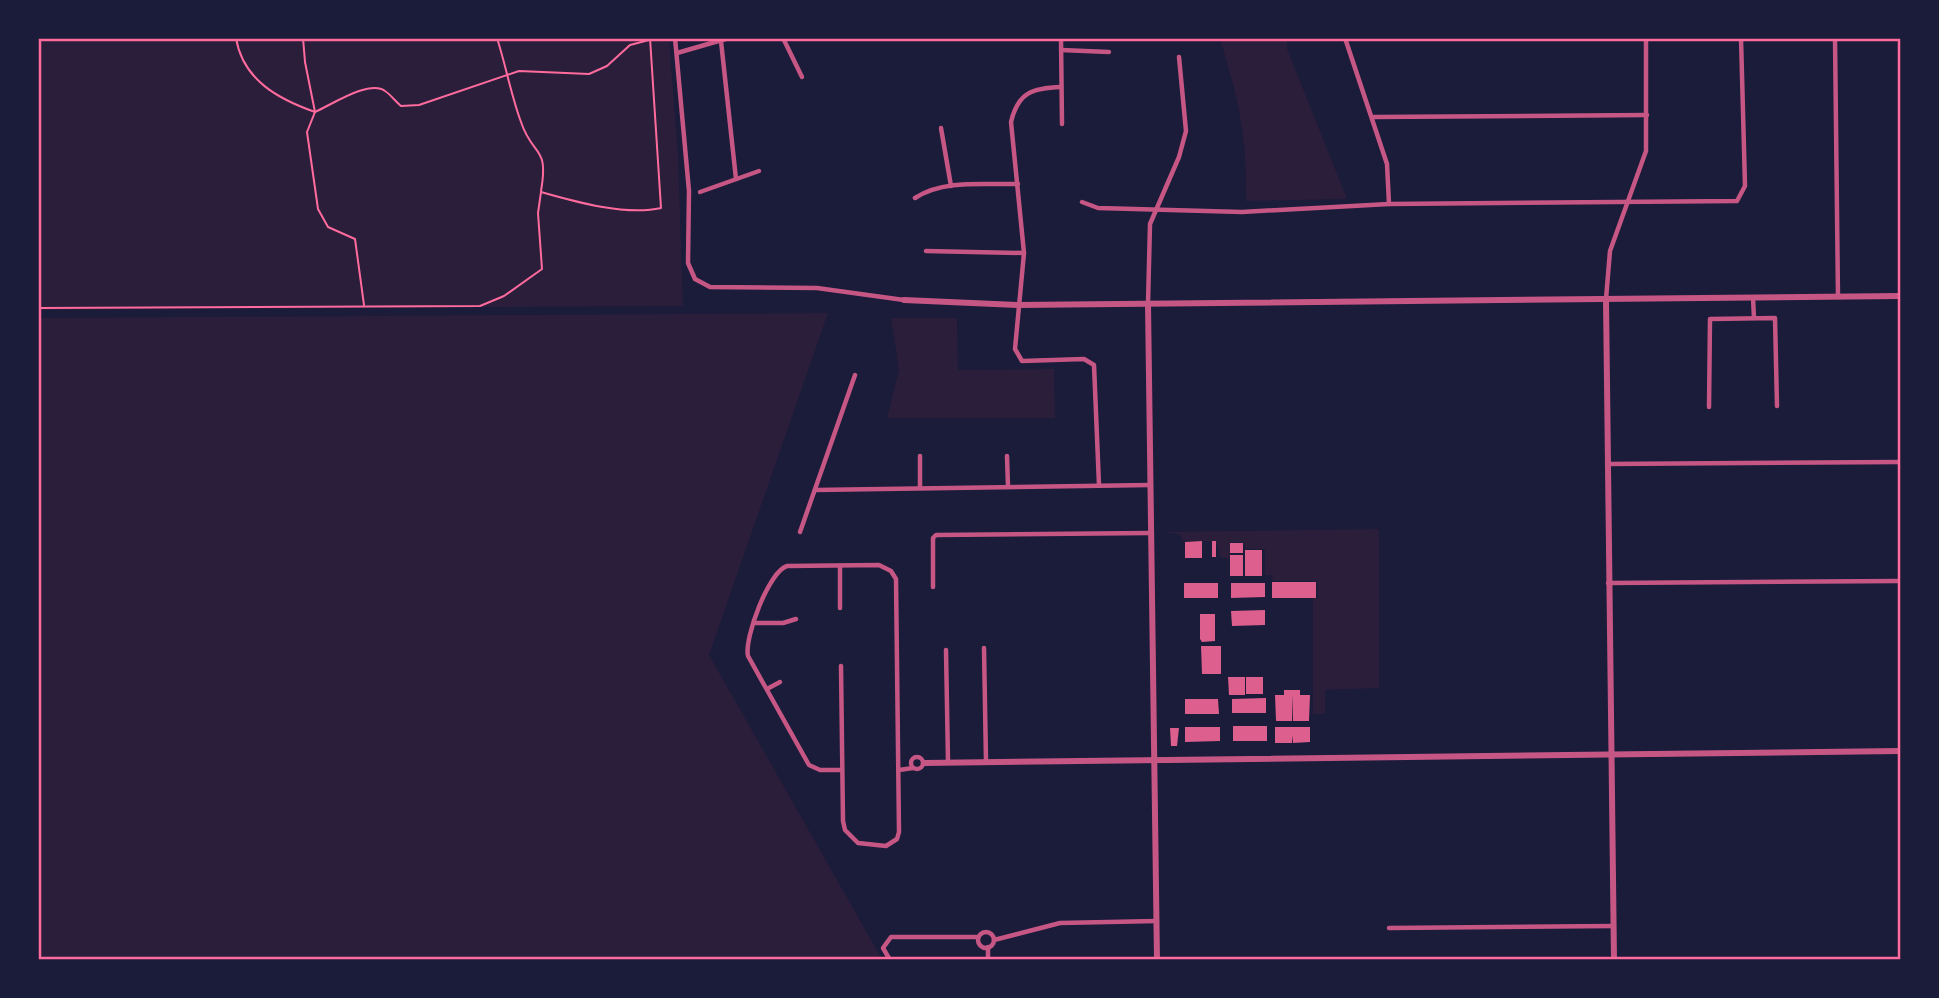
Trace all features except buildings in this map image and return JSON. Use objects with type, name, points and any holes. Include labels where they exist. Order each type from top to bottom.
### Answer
[{"type":"street","points":[[675,38],[688,191],[688,263],[695,279],[710,287],[817,288],[904,300],[1017,305],[1900,296]]},
{"type":"street","points":[[677,53],[729,38]]},
{"type":"street","points":[[783,38],[802,77]]},
{"type":"street","points":[[1061,38],[1062,124]]},
{"type":"street","points":[[1345,38],[1387,164],[1389,204]]},
{"type":"street","points":[[1614,960],[1606,300],[1610,251],[1646,151],[1646,38]]},
{"type":"street","points":[[1082,202],[1098,208],[1242,212],[1389,204],[1737,201],[1745,186],[1741,38]]},
{"type":"street","points":[[1835,38],[1838,297]]},
{"type":"street","points":[[721,41],[737,179]]},
{"type":"street","points":[[1061,50],[1109,51]]},
{"type":"street","points":[[1157,960],[1149,240],[1155,208],[1179,157],[1186,131],[1179,57]]},
{"type":"street","points":[[1061,87],[1036,88],[1026,93],[1014,107],[1011,122],[1024,253],[1017,305],[1015,349],[1022,361],[1084,359],[1094,365],[1099,485]]},
{"type":"street","points":[[1373,117],[1647,115]]},
{"type":"street","points":[[941,128],[951,186]]},
{"type":"street","points":[[700,192],[759,171]]},
{"type":"street","points":[[915,198],[928,190],[951,186],[1018,184]]},
{"type":"street","points":[[926,251],[1024,253]]},
{"type":"street","points":[[1753,298],[1754,318]]},
{"type":"street","points":[[1709,407],[1710,319],[1754,318],[1775,318],[1777,406]]},
{"type":"street","points":[[800,532],[855,375]]},
{"type":"street","points":[[920,456],[920,488]]},
{"type":"street","points":[[1007,456],[1008,487]]},
{"type":"street","points":[[1607,464],[1900,463]]},
{"type":"street","points":[[815,490],[1151,485]]},
{"type":"street","points":[[933,587],[933,538],[936,535],[1152,533]]},
{"type":"street","points":[[841,666],[843,821],[851,839],[865,846],[886,846],[897,839],[899,770],[896,579],[891,570],[879,565],[787,566],[778,570],[771,578],[747,650],[809,765],[820,770],[842,770]]},
{"type":"street","points":[[840,566],[840,608]]},
{"type":"street","points":[[1608,583],[1900,580]]},
{"type":"street","points":[[755,623],[783,623],[796,619]]},
{"type":"street","points":[[984,648],[986,762]]},
{"type":"street","points":[[946,650],[948,762]]},
{"type":"street","points":[[767,689],[780,682]]},
{"type":"street","points":[[924,763],[1900,751]]},
{"type":"street","points":[[898,755],[922,759],[924,763]]},
{"type":"street","points":[[913,768],[912,761],[915,758]]},
{"type":"street","points":[[899,770],[920,769],[924,763]]},
{"type":"street","points":[[988,960],[988,947],[994,940],[1060,923],[1157,921]]},
{"type":"street","points":[[1389,928],[1613,926]]},
{"type":"street","points":[[890,960],[883,948],[891,937],[978,937],[986,931],[994,940]]},
{"type":"street","points":[[978,937],[981,946],[988,947]]},
{"type":"path","points":[[236,38],[247,71],[276,93],[315,112]]},
{"type":"path","points":[[303,38],[304,62],[315,112],[307,132],[318,209],[328,227],[355,239],[364,306]]},
{"type":"path","points":[[38,308],[480,306],[504,296],[542,269],[538,213],[545,171],[542,155],[522,126],[498,38]]},
{"type":"path","points":[[315,112],[355,92],[377,87],[401,106],[419,105],[444,94],[489,83],[508,73],[589,74],[607,66],[630,45],[650,39],[661,208],[646,211],[587,205],[541,192]]},
{"type":"shaded area","points":[[38,39],[669,39],[678,154],[683,306],[39,310]]},
{"type":"shaded area","points":[[1220,39],[1287,39],[1287,49],[1347,199],[1246,201],[1245,157],[1240,119]]},
{"type":"shaded area","points":[[828,313],[709,655],[882,959],[39,959],[39,318]]},
{"type":"shaded area","points":[[891,318],[957,318],[958,370],[1054,369],[1055,418],[887,418],[899,370]]},
{"type":"shaded area","points":[[1379,529],[1379,688],[1325,690],[1325,714],[1313,714],[1313,598],[1318,598],[1317,581],[1272,581],[1273,575],[1265,575],[1265,549],[1246,549],[1243,542],[1230,542],[1230,559],[1220,557],[1216,541],[1183,541],[1179,534],[1162,532]]}]
